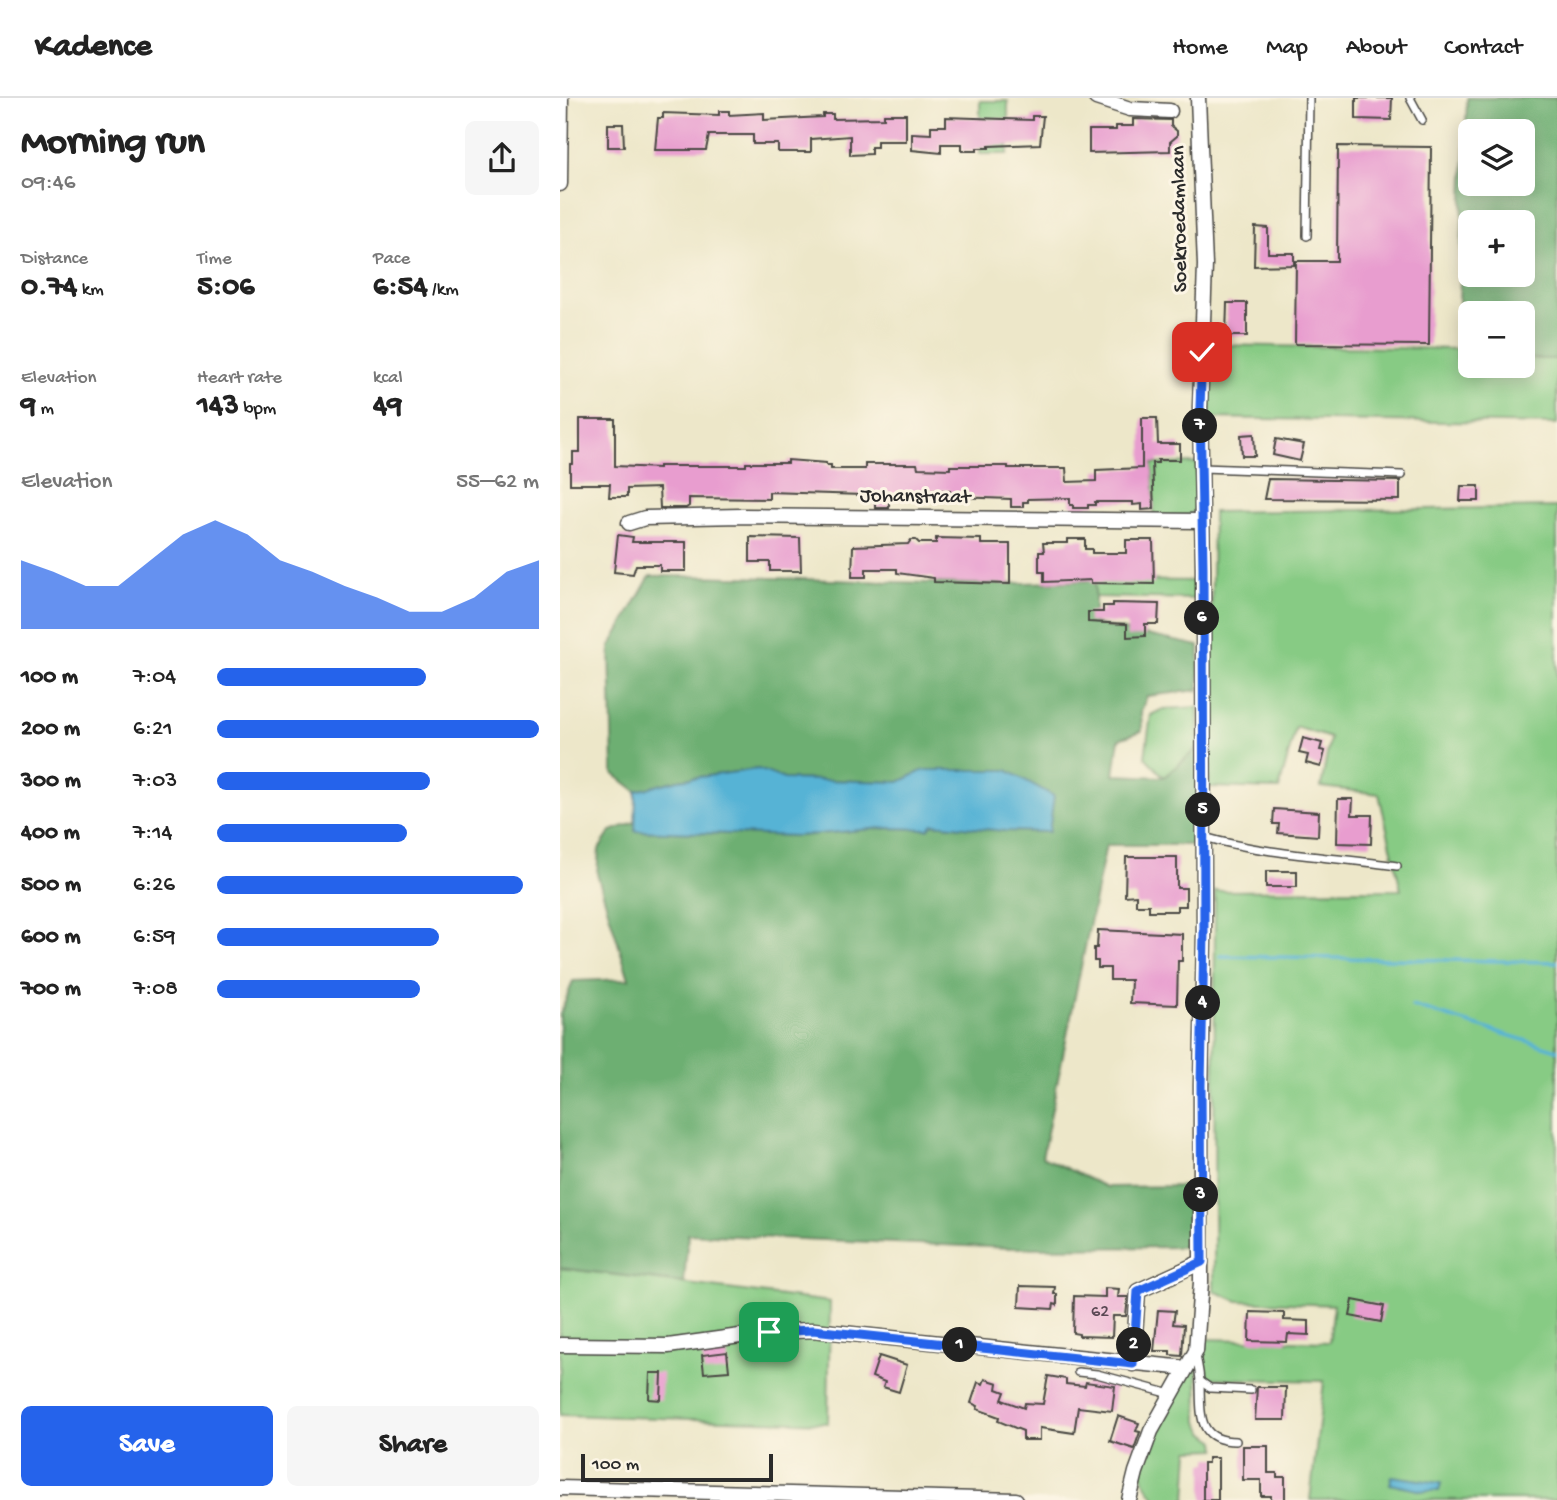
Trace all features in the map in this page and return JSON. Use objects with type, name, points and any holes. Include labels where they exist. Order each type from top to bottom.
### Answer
[{"type":"street","points":[[560,184],[561,98]]},
{"type":"street","points":[[1096,98],[1130,109],[1170,111]]},
{"type":"street","name":"Soekroedamlaan","points":[[1129,1500],[1151,1431],[1196,1351],[1202,1262],[1203,567],[1200,407],[1205,265],[1198,98]]},
{"type":"street","name":"Johanstraat","points":[[629,523],[645,518],[741,516],[1201,521]]},
{"type":"street","points":[[1133,1364],[1138,1291],[1202,1262]]},
{"type":"street","points":[[560,1345],[668,1346],[769,1332],[813,1330],[1186,1368]]},
{"type":"street","points":[[560,1489],[1016,1500]]},
{"type":"lane","points":[[1307,236],[1309,98]]},
{"type":"lane","points":[[1410,98],[1422,120]]},
{"type":"lane","points":[[1201,468],[1402,475]]},
{"type":"lane","points":[[1203,837],[1258,851],[1397,866]]},
{"type":"lane","points":[[1196,1351],[1200,1411],[1204,1426],[1208,1432],[1224,1441],[1236,1441]]},
{"type":"lane","points":[[1077,1373],[1097,1374],[1171,1394]]},
{"type":"lane","points":[[1200,1381],[1210,1388],[1251,1390]]},
{"type":"green space","points":[[1467,98],[1557,98],[1557,359],[1535,359],[1535,301],[1459,301],[1460,287],[1535,287],[1535,210],[1463,210],[1463,196],[1535,196],[1535,119],[1466,119]]},
{"type":"green space","points":[[980,101],[1008,101],[1008,154],[980,154]]},
{"type":"green space","points":[[1209,345],[1458,349],[1458,378],[1535,378],[1535,359],[1557,359],[1557,424],[1208,418]]},
{"type":"green space","points":[[1198,463],[1195,510],[1188,516],[1154,517],[1152,464]]},
{"type":"green space","points":[[1557,507],[1557,1500],[1310,1500],[1324,1381],[1204,1378],[1205,1339],[1329,1342],[1334,1305],[1238,1301],[1214,1291],[1215,891],[1401,890],[1379,794],[1321,787],[1330,738],[1296,727],[1279,789],[1209,787],[1213,512]]},
{"type":"green space","points":[[650,576],[928,583],[1095,580],[1095,624],[1199,646],[1199,690],[1147,696],[1141,712],[1142,731],[1119,739],[1114,775],[1164,777],[1198,748],[1199,845],[1106,845],[1042,1157],[1106,1187],[1197,1186],[1197,1247],[1011,1248],[688,1234],[684,1283],[560,1268],[560,1015],[573,981],[629,979],[597,874],[599,849],[611,831],[635,822],[636,831],[798,836],[882,828],[928,829],[932,824],[1049,832],[925,770],[899,782],[784,779],[758,769],[678,780],[636,791],[613,773],[610,647]]},
{"type":"green space","points":[[1095,580],[1199,581],[1199,599],[1094,597]]},
{"type":"green space","points":[[1198,707],[1198,748],[1164,777],[1145,757],[1151,715],[1163,709]]},
{"type":"green space","points":[[560,1268],[830,1302],[828,1423],[560,1415]]},
{"type":"green space","points":[[1197,1355],[1198,1422],[1204,1432],[1216,1441],[1217,1449],[1189,1450],[1186,1500],[1158,1500],[1143,1478],[1146,1453]]},
{"type":"water","points":[[758,769],[784,779],[899,782],[924,770],[1007,770],[1054,796],[1049,832],[933,824],[928,829],[882,828],[798,836],[635,831],[636,791],[678,780]]},
{"type":"water","points":[[1392,1476],[1441,1483],[1439,1491],[1422,1491],[1390,1484]]},
{"type":"building","points":[[1356,98],[1392,98],[1391,120],[1356,119]]},
{"type":"building","points":[[719,111],[729,111],[729,115],[764,113],[764,120],[823,117],[823,114],[833,114],[833,119],[884,118],[884,114],[906,114],[906,141],[877,141],[877,147],[871,147],[871,154],[850,155],[850,136],[811,139],[811,152],[778,152],[778,144],[753,144],[753,135],[709,135],[706,150],[655,150],[658,118],[663,118],[663,113],[719,115]]},
{"type":"building","points":[[1032,116],[1043,116],[1040,144],[989,146],[977,148],[977,151],[962,151],[962,144],[941,144],[941,153],[912,150],[912,133],[931,134],[931,126],[946,126],[946,117],[1032,120]]},
{"type":"building","points":[[1133,119],[1171,120],[1171,126],[1177,131],[1177,136],[1170,142],[1170,151],[1089,153],[1089,130],[1116,130],[1116,126],[1133,126]]},
{"type":"building","points":[[608,124],[623,124],[624,147],[608,147]]},
{"type":"building","points":[[1338,146],[1431,147],[1429,345],[1295,344],[1296,261],[1337,261]]},
{"type":"building","points":[[1255,227],[1268,228],[1268,253],[1294,253],[1294,265],[1254,266]]},
{"type":"building","points":[[1227,303],[1247,303],[1247,336],[1226,336]]},
{"type":"building","points":[[1142,418],[1157,418],[1158,444],[1180,444],[1180,460],[1158,460],[1158,463],[1152,463],[1154,509],[1142,510],[1142,504],[1133,505],[1133,502],[1095,502],[1095,505],[1088,505],[1088,508],[1073,508],[1070,498],[1028,499],[1028,502],[1023,502],[1023,507],[1011,507],[1011,499],[957,497],[957,493],[950,493],[950,490],[918,491],[918,499],[889,500],[889,508],[875,508],[875,499],[863,499],[863,495],[769,492],[769,499],[689,498],[689,506],[686,508],[660,508],[659,488],[627,489],[627,497],[609,497],[610,484],[570,484],[573,452],[580,452],[580,419],[615,419],[615,466],[746,466],[746,463],[788,463],[788,460],[826,463],[831,465],[831,469],[865,469],[865,464],[917,464],[918,468],[950,469],[950,466],[1066,468],[1067,482],[1096,481],[1096,470],[1142,468]]},
{"type":"building","points":[[1254,434],[1255,456],[1242,456],[1241,435]]},
{"type":"building","points":[[1276,439],[1304,444],[1300,461],[1273,455]]},
{"type":"building","points":[[1268,479],[1400,481],[1400,500],[1264,499]]},
{"type":"building","points":[[1461,486],[1479,486],[1479,501],[1460,501]]},
{"type":"building","points":[[618,535],[633,537],[632,542],[686,542],[686,571],[660,571],[660,565],[636,565],[633,574],[614,572]]},
{"type":"building","points":[[750,537],[800,538],[801,571],[770,571],[770,562],[750,562]]},
{"type":"building","points":[[936,538],[981,539],[981,544],[1010,544],[1010,584],[934,582],[934,578],[897,573],[897,569],[866,569],[866,577],[852,577],[853,546],[908,544],[911,540],[936,543]]},
{"type":"building","points":[[1068,539],[1085,539],[1085,549],[1092,549],[1092,553],[1126,553],[1126,540],[1153,540],[1154,584],[1091,583],[1091,580],[1044,582],[1044,572],[1039,572],[1039,552],[1044,552],[1043,543],[1068,543]]},
{"type":"building","points":[[1113,603],[1159,604],[1158,624],[1145,624],[1145,636],[1127,637],[1127,624],[1088,622],[1088,612],[1103,612],[1103,606],[1113,606]]},
{"type":"building","points":[[1303,738],[1322,743],[1320,750],[1325,751],[1321,767],[1306,763],[1308,755],[1299,753]]},
{"type":"building","points":[[1338,799],[1353,799],[1352,815],[1372,815],[1371,844],[1337,843]]},
{"type":"building","points":[[1274,809],[1319,812],[1318,836],[1278,833],[1279,824],[1273,824]]},
{"type":"building","points":[[1126,857],[1177,857],[1177,888],[1186,888],[1186,906],[1177,906],[1177,911],[1149,911],[1149,905],[1136,905],[1136,895],[1125,896]]},
{"type":"building","points":[[1266,871],[1297,871],[1297,887],[1266,887]]},
{"type":"building","points":[[1098,930],[1182,934],[1177,1005],[1130,1003],[1131,980],[1110,980],[1110,968],[1098,968],[1098,961],[1094,961]]},
{"type":"building","points":[[1020,1286],[1055,1287],[1057,1305],[1054,1304],[1053,1309],[1019,1307]]},
{"type":"building","points":[[1105,1288],[1119,1289],[1118,1297],[1128,1297],[1126,1316],[1113,1316],[1112,1337],[1079,1336],[1073,1333],[1074,1296],[1105,1297]]},
{"type":"building","points":[[1353,1300],[1384,1306],[1381,1322],[1350,1316]]},
{"type":"building","points":[[1158,1310],[1175,1311],[1173,1324],[1184,1325],[1182,1356],[1170,1355],[1170,1351],[1154,1351]]},
{"type":"building","points":[[1250,1312],[1284,1313],[1284,1320],[1309,1321],[1309,1335],[1288,1334],[1287,1342],[1249,1341]]},
{"type":"building","points":[[727,1352],[729,1371],[704,1373],[702,1355]]},
{"type":"building","points":[[879,1356],[907,1365],[899,1392],[883,1387],[885,1382],[872,1377]]},
{"type":"building","points":[[650,1373],[662,1373],[661,1400],[649,1399]]},
{"type":"building","points":[[1048,1376],[1066,1379],[1066,1384],[1085,1386],[1086,1382],[1115,1386],[1112,1411],[1078,1407],[1074,1433],[1040,1428],[1040,1440],[1023,1440],[1023,1431],[998,1421],[999,1417],[977,1409],[978,1406],[971,1403],[978,1382],[983,1384],[985,1379],[998,1383],[997,1389],[1005,1392],[1002,1400],[1024,1408],[1025,1403],[1043,1404]]},
{"type":"building","points":[[1257,1387],[1286,1387],[1285,1420],[1255,1420]]},
{"type":"building","points":[[1118,1416],[1139,1423],[1136,1431],[1140,1432],[1134,1449],[1110,1441]]},
{"type":"building","points":[[1243,1446],[1268,1446],[1268,1473],[1285,1477],[1285,1500],[1271,1500],[1271,1496],[1261,1496],[1261,1480],[1243,1480]]},
{"type":"building","points":[[1208,1458],[1218,1458],[1218,1500],[1203,1500],[1203,1463],[1208,1463]]},
{"type":"waterway","points":[[1220,956],[1557,962]]},
{"type":"waterway","points":[[1412,1006],[1557,1050]]},
{"type":"route","points":[[769,1332],[813,1330],[1133,1364],[1138,1291],[1202,1262],[1202,352]]}]
